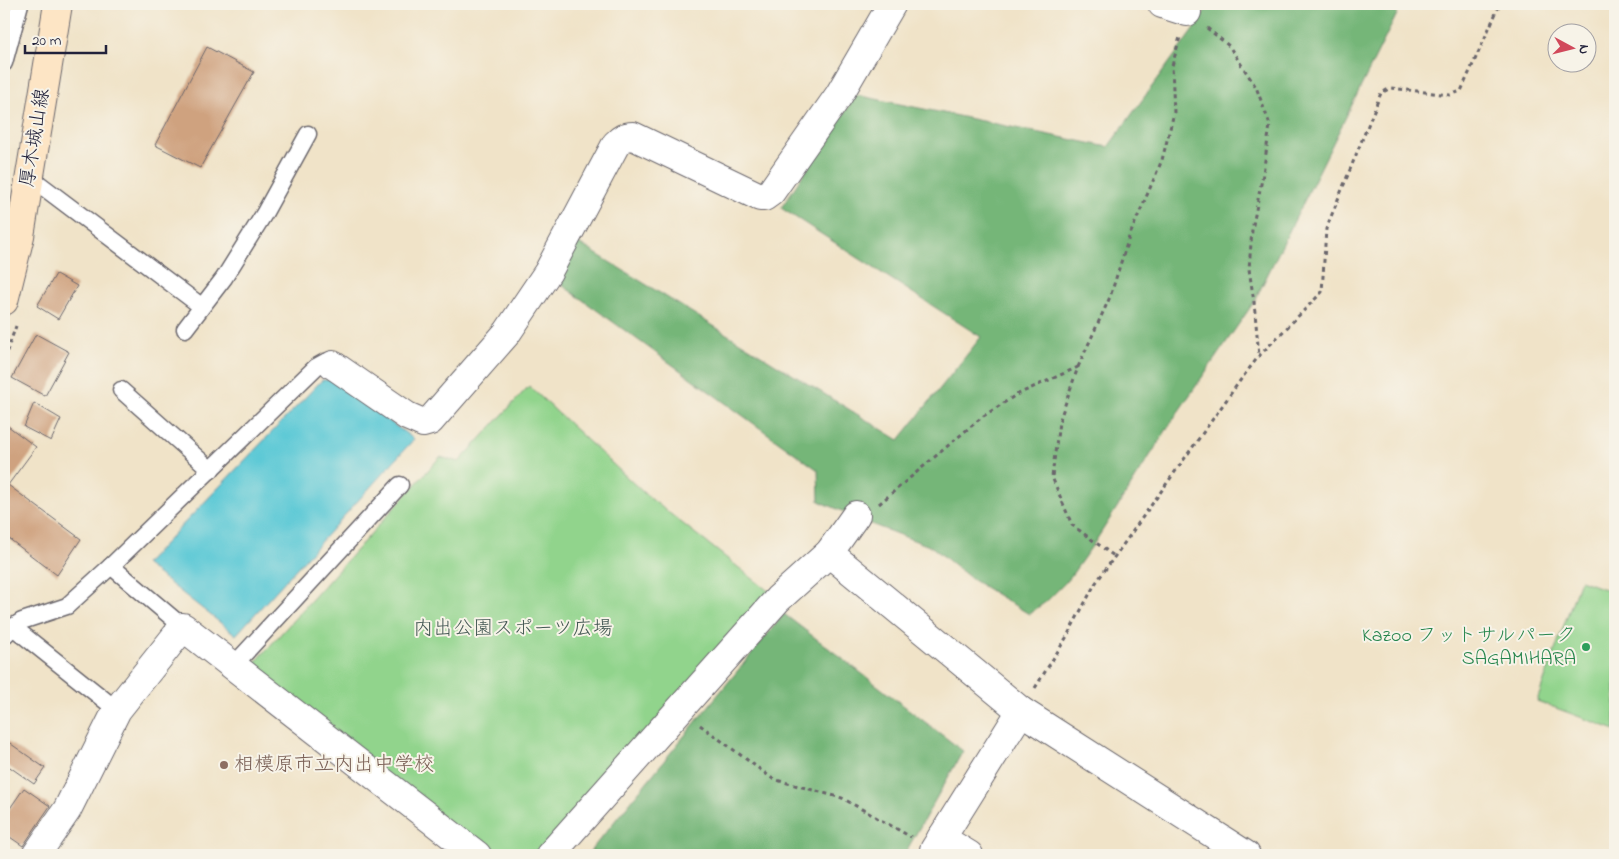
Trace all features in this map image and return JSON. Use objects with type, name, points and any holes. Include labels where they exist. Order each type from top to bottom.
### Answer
[{"type":"main road","name":"厚木城山線","points":[[4,301],[9,261],[30,177],[58,4]]},
{"type":"street","points":[[333,365],[407,416],[423,423],[430,421],[507,333],[548,272],[616,144],[620,140],[633,136],[760,197],[767,195],[788,169],[839,95],[892,4]]},
{"type":"street","points":[[550,855],[778,599],[829,553],[856,515]]},
{"type":"street","points":[[829,553],[1021,711],[1246,855]]},
{"type":"street","points":[[36,855],[67,810],[117,710],[183,627],[477,855]]},
{"type":"street","points":[[968,855],[937,848],[1021,711]]},
{"type":"lane","points":[[4,63],[20,4]]},
{"type":"lane","points":[[185,329],[224,278],[264,214],[308,134]]},
{"type":"lane","points":[[30,177],[201,306]]},
{"type":"lane","points":[[117,710],[8,632],[22,621],[67,606],[111,566],[320,364],[325,362],[333,365]]},
{"type":"lane","points":[[121,390],[211,470]]},
{"type":"lane","points":[[234,665],[400,485]]},
{"type":"lane","points":[[111,566],[183,627]]},
{"type":"path","points":[[1021,711],[1066,638],[1095,584],[1114,556],[1259,356],[1322,292],[1326,229],[1381,93],[1391,88],[1450,95],[1461,91],[1500,4]]},
{"type":"path","points":[[1175,8],[1229,46],[1256,87],[1270,125],[1252,230],[1249,269],[1259,356]]},
{"type":"path","points":[[1114,556],[1072,525],[1052,477],[1059,422],[1078,367],[1110,297],[1129,237],[1162,160],[1174,113],[1172,66],[1175,8]]},
{"type":"path","points":[[856,515],[876,507],[982,417],[1016,395],[1078,367]]},
{"type":"path","points":[[680,710],[773,779],[842,798],[937,848]]},
{"type":"green space","points":[[1209,4],[1402,4],[1254,302],[1176,415],[1095,542],[1068,580],[1047,601],[1029,614],[973,580],[932,547],[876,526],[819,501],[818,470],[555,280],[577,242],[899,440],[981,337],[781,208],[856,95],[1108,147],[1196,26]]},
{"type":"green space","name":"内出公園スポーツ広場","points":[[529,386],[645,494],[771,593],[537,855],[485,855],[251,667],[440,457],[459,462]]},
{"type":"green space","name":"Kazoo フットサルパーク SAGAMIHARA","points":[[1580,580],[1615,593],[1615,730],[1537,701]]},
{"type":"green space","points":[[784,614],[963,751],[904,855],[587,855]]},
{"type":"water","points":[[322,380],[332,380],[414,439],[236,635],[145,564]]},
{"type":"building","points":[[207,47],[254,72],[200,168],[155,145]]},
{"type":"building","points":[[56,274],[77,286],[58,319],[37,306]]},
{"type":"building","points":[[36,334],[69,352],[45,396],[12,378]]},
{"type":"building","points":[[34,403],[61,419],[51,441],[24,427]]},
{"type":"building","points":[[4,423],[36,447],[8,485],[81,539],[57,575],[4,535]]},
{"type":"building","points":[[4,739],[45,768],[34,784],[4,763]]},
{"type":"building","points":[[24,788],[50,806],[23,846],[4,833],[4,817]]},
{"type":"place","name":"Kazoo フットサルパーク SAGAMIHARA","points":[[1586,647]]},
{"type":"place","name":"相模原市立内出中学校","points":[[224,765]]}]
